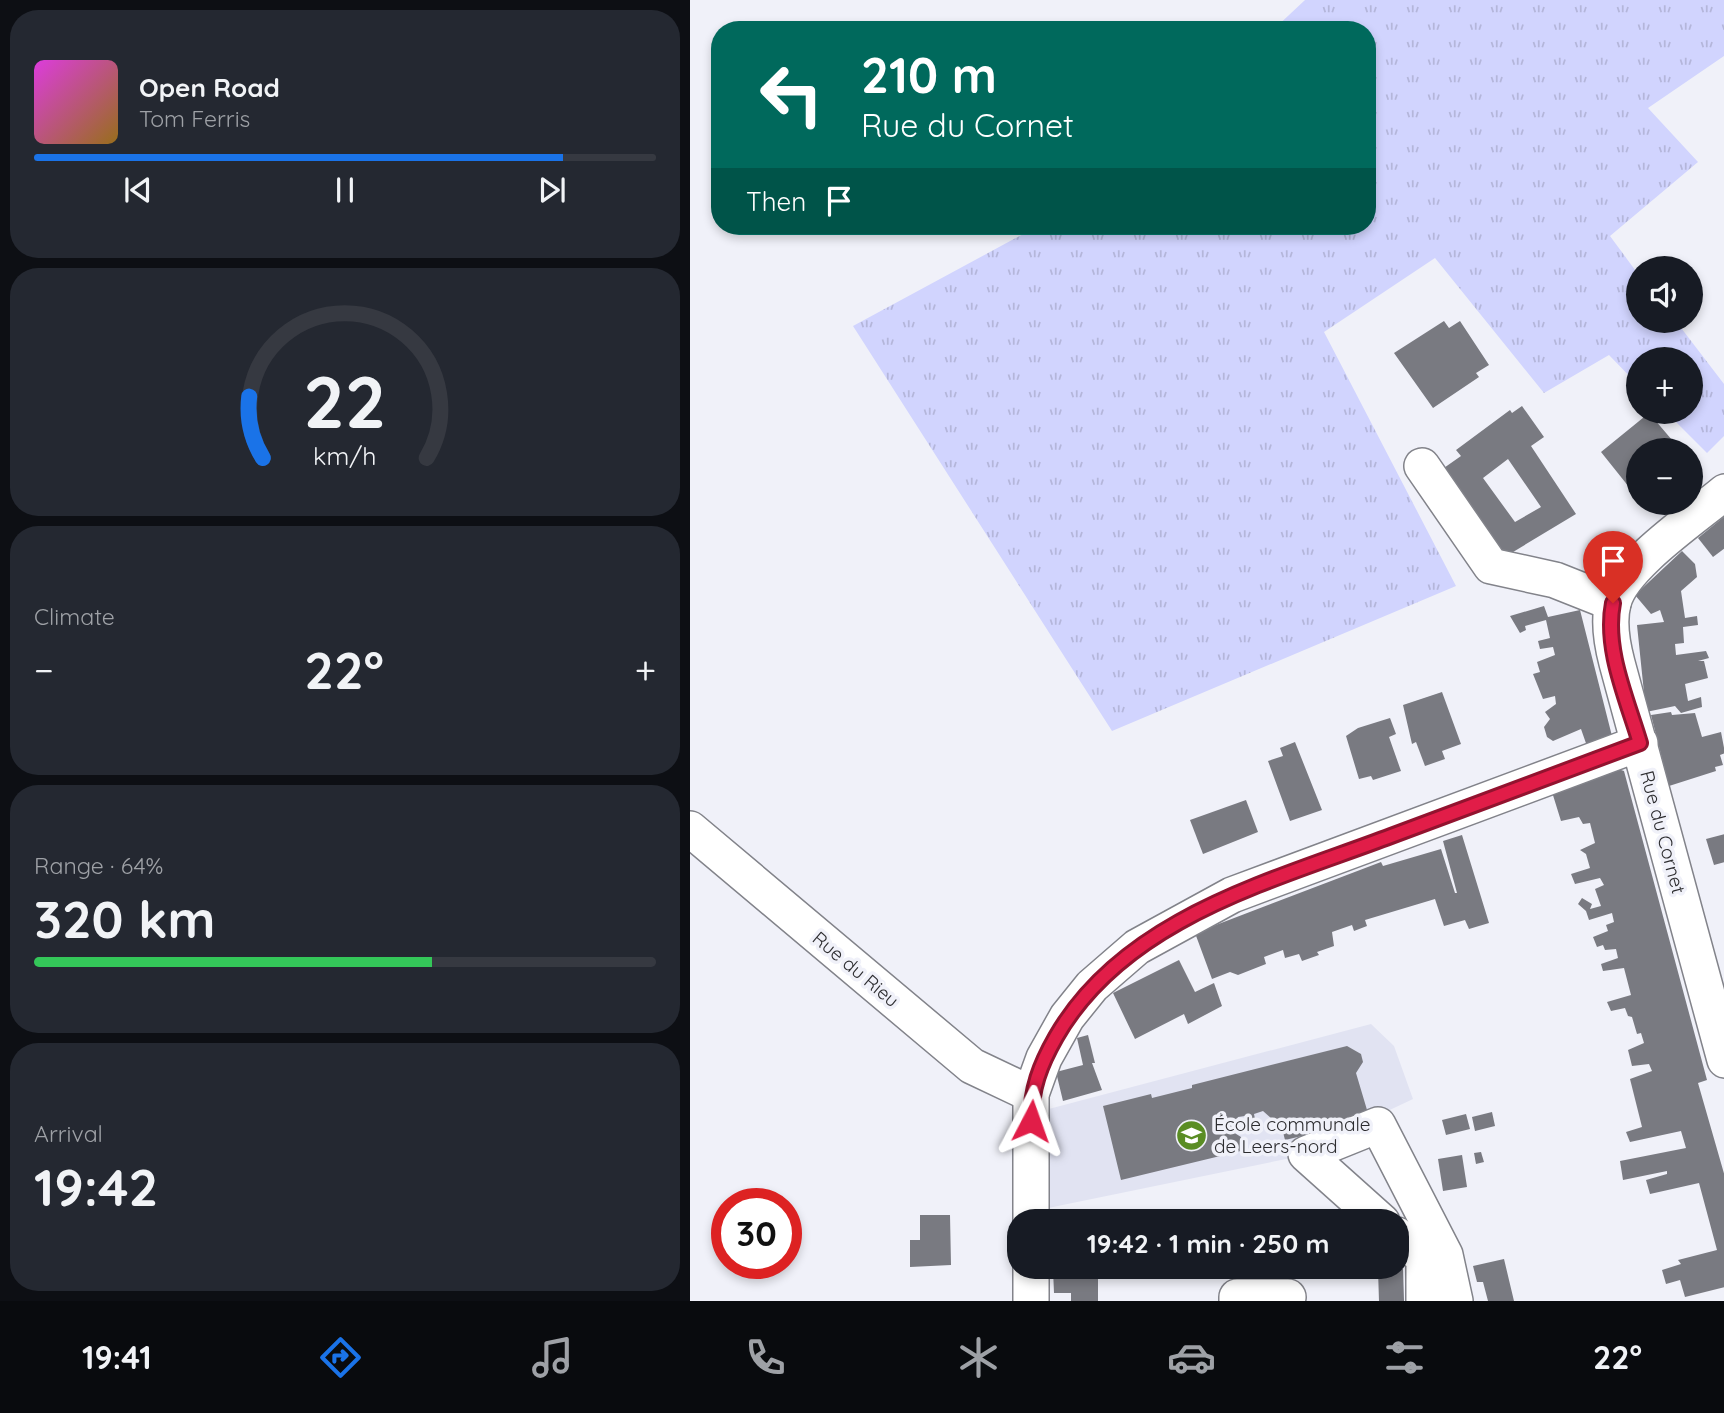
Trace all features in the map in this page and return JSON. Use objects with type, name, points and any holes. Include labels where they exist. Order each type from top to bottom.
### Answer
[{"type":"street","points":[[1422,466],[1491,566],[1555,580],[1613,603],[1620,584],[1635,567],[1724,492]]},
{"type":"street","name":"Rue du Cornet","points":[[1613,603],[1611,624],[1614,650],[1724,1060]]},
{"type":"street","points":[[1031,1209],[1031,1094],[1044,1058],[1067,1017],[1092,986],[1137,947],[1232,895],[1640,743]]},
{"type":"street","name":"Rue du Rieu","points":[[690,829],[972,1066],[1031,1094]]},
{"type":"street","points":[[1367,1209],[1306,1154],[1378,1125],[1455,1301]]},
{"type":"street","points":[[1409,1241],[1435,1257]]},
{"type":"street","points":[[1424,1301],[1435,1257]]},
{"type":"street","points":[[1031,1279],[1031,1301]]},
{"type":"street","points":[[1237,1301],[1237,1297],[1288,1297]]},
{"type":"shaded area","name":"École communale de Leers-nord","points":[[1371,1024],[1394,1046],[1413,1099],[1286,1159],[1048,1208],[1045,1110]]},
{"type":"green space","points":[[1305,0],[1724,0],[1724,56],[1648,108],[1698,162],[1610,236],[1626,258],[1626,333],[1685,333],[1696,347],[1626,347],[1626,373],[1609,355],[1544,393],[1435,258],[1324,332],[1456,586],[1112,731],[853,326],[1021,235],[1376,235],[1376,21],[1283,21]]},
{"type":"green space","points":[[1703,357],[1724,384],[1724,436],[1707,453],[1703,449],[1703,438],[1692,438],[1678,424],[1703,424]]},
{"type":"building","points":[[1444,321],[1449,328],[1460,321],[1489,365],[1476,373],[1479,377],[1433,408],[1394,353]]},
{"type":"building","points":[[1522,406],[1544,437],[1531,446],[1576,514],[1498,561],[1441,470],[1461,456],[1456,450],[1510,410],[1512,413]],"holes":[[[1508,459],[1541,507],[1515,522],[1483,478]]]},
{"type":"building","points":[[1635,424],[1658,424],[1670,438],[1626,438],[1626,483],[1601,452]]},
{"type":"building","points":[[1725,516],[1725,548],[1713,557],[1698,538]]},
{"type":"building","points":[[1682,551],[1695,564],[1697,577],[1681,591],[1685,618],[1697,616],[1698,625],[1683,627],[1684,643],[1675,644],[1676,655],[1706,651],[1709,658],[1698,661],[1704,661],[1708,678],[1685,684],[1688,701],[1701,697],[1702,707],[1681,713],[1675,706],[1646,712],[1637,625],[1664,622],[1660,610],[1651,614],[1635,595]]},
{"type":"building","points":[[1544,606],[1548,617],[1580,610],[1613,740],[1588,749],[1581,729],[1553,741],[1547,737],[1544,727],[1550,719],[1545,712],[1556,704],[1555,696],[1543,699],[1533,674],[1540,672],[1537,662],[1555,655],[1553,647],[1540,649],[1538,641],[1550,638],[1546,620],[1525,626],[1526,630],[1520,633],[1510,616]]},
{"type":"building","points":[[1442,692],[1461,744],[1442,751],[1445,759],[1425,766],[1416,742],[1412,744],[1403,705]]},
{"type":"building","points":[[1671,712],[1672,715],[1695,713],[1702,737],[1721,732],[1725,753],[1720,755],[1723,765],[1715,767],[1716,771],[1669,786],[1651,715]]},
{"type":"building","points":[[1390,718],[1396,734],[1389,737],[1401,771],[1373,780],[1371,776],[1359,779],[1346,736],[1358,728]]},
{"type":"building","points":[[1295,742],[1322,810],[1290,821],[1268,761],[1283,756],[1280,748]]},
{"type":"building","points":[[1618,769],[1624,771],[1707,1080],[1698,1083],[1725,1177],[1725,1287],[1685,1297],[1680,1280],[1666,1284],[1662,1270],[1681,1264],[1678,1260],[1717,1250],[1699,1183],[1650,1194],[1646,1180],[1667,1174],[1667,1171],[1623,1180],[1620,1161],[1686,1148],[1681,1131],[1630,1142],[1626,1132],[1642,1127],[1630,1079],[1652,1071],[1649,1064],[1632,1066],[1628,1050],[1644,1043],[1641,1033],[1637,1034],[1632,1017],[1628,1016],[1625,1008],[1611,1011],[1607,1002],[1631,995],[1624,968],[1603,971],[1601,964],[1618,958],[1616,949],[1605,950],[1603,945],[1597,947],[1593,937],[1608,931],[1606,925],[1614,922],[1612,913],[1589,920],[1586,911],[1578,904],[1582,898],[1592,904],[1590,909],[1601,906],[1595,889],[1604,885],[1600,878],[1575,884],[1571,874],[1590,868],[1586,854],[1580,850],[1595,843],[1590,823],[1583,824],[1579,817],[1561,821],[1552,792]]},
{"type":"building","points":[[1246,800],[1258,832],[1203,854],[1190,820]]},
{"type":"building","points":[[1725,834],[1725,862],[1714,865],[1706,839]]},
{"type":"building","points":[[1462,835],[1489,923],[1469,929],[1465,920],[1444,926],[1435,899],[1365,920],[1367,926],[1354,931],[1352,925],[1332,932],[1334,946],[1317,952],[1319,955],[1302,961],[1299,954],[1285,958],[1283,950],[1264,957],[1266,964],[1238,975],[1230,972],[1212,979],[1195,933],[1381,862],[1383,866],[1441,849],[1457,893],[1443,841]]},
{"type":"building","points":[[1179,960],[1195,992],[1214,983],[1222,1006],[1188,1024],[1184,1014],[1135,1039],[1113,993]]},
{"type":"building","points":[[1088,1035],[1095,1063],[1092,1063],[1102,1090],[1063,1101],[1056,1072],[1083,1065],[1077,1038]]},
{"type":"building","points":[[1347,1046],[1361,1054],[1363,1062],[1356,1073],[1370,1120],[1285,1140],[1282,1128],[1263,1111],[1254,1114],[1255,1119],[1247,1122],[1245,1116],[1238,1117],[1232,1127],[1233,1132],[1241,1137],[1245,1150],[1121,1180],[1103,1106],[1151,1094],[1152,1098],[1192,1088],[1192,1085]]},
{"type":"building","points":[[1492,1112],[1495,1126],[1475,1131],[1472,1117]]},
{"type":"building","points":[[1466,1114],[1470,1129],[1446,1135],[1442,1120]]},
{"type":"building","points":[[1481,1152],[1484,1162],[1476,1164],[1474,1153]]},
{"type":"building","points":[[1462,1155],[1467,1187],[1443,1191],[1438,1159]]},
{"type":"building","points":[[920,1215],[950,1215],[951,1265],[910,1267],[910,1240],[920,1240]]},
{"type":"building","points":[[1504,1259],[1514,1301],[1488,1301],[1483,1282],[1477,1282],[1473,1266]]},
{"type":"building","points":[[1053,1279],[1098,1279],[1098,1301],[1071,1301],[1071,1293],[1054,1293]]},
{"type":"building","points":[[1378,1279],[1403,1279],[1404,1301],[1379,1301]]},
{"type":"place","name":"École communale de Leers-nord","points":[[1191,1135]]},
{"type":"route","points":[[1031,1121],[1031,1094],[1044,1058],[1067,1017],[1092,986],[1137,947],[1232,895],[1640,743],[1614,650],[1611,624],[1613,603]]}]
